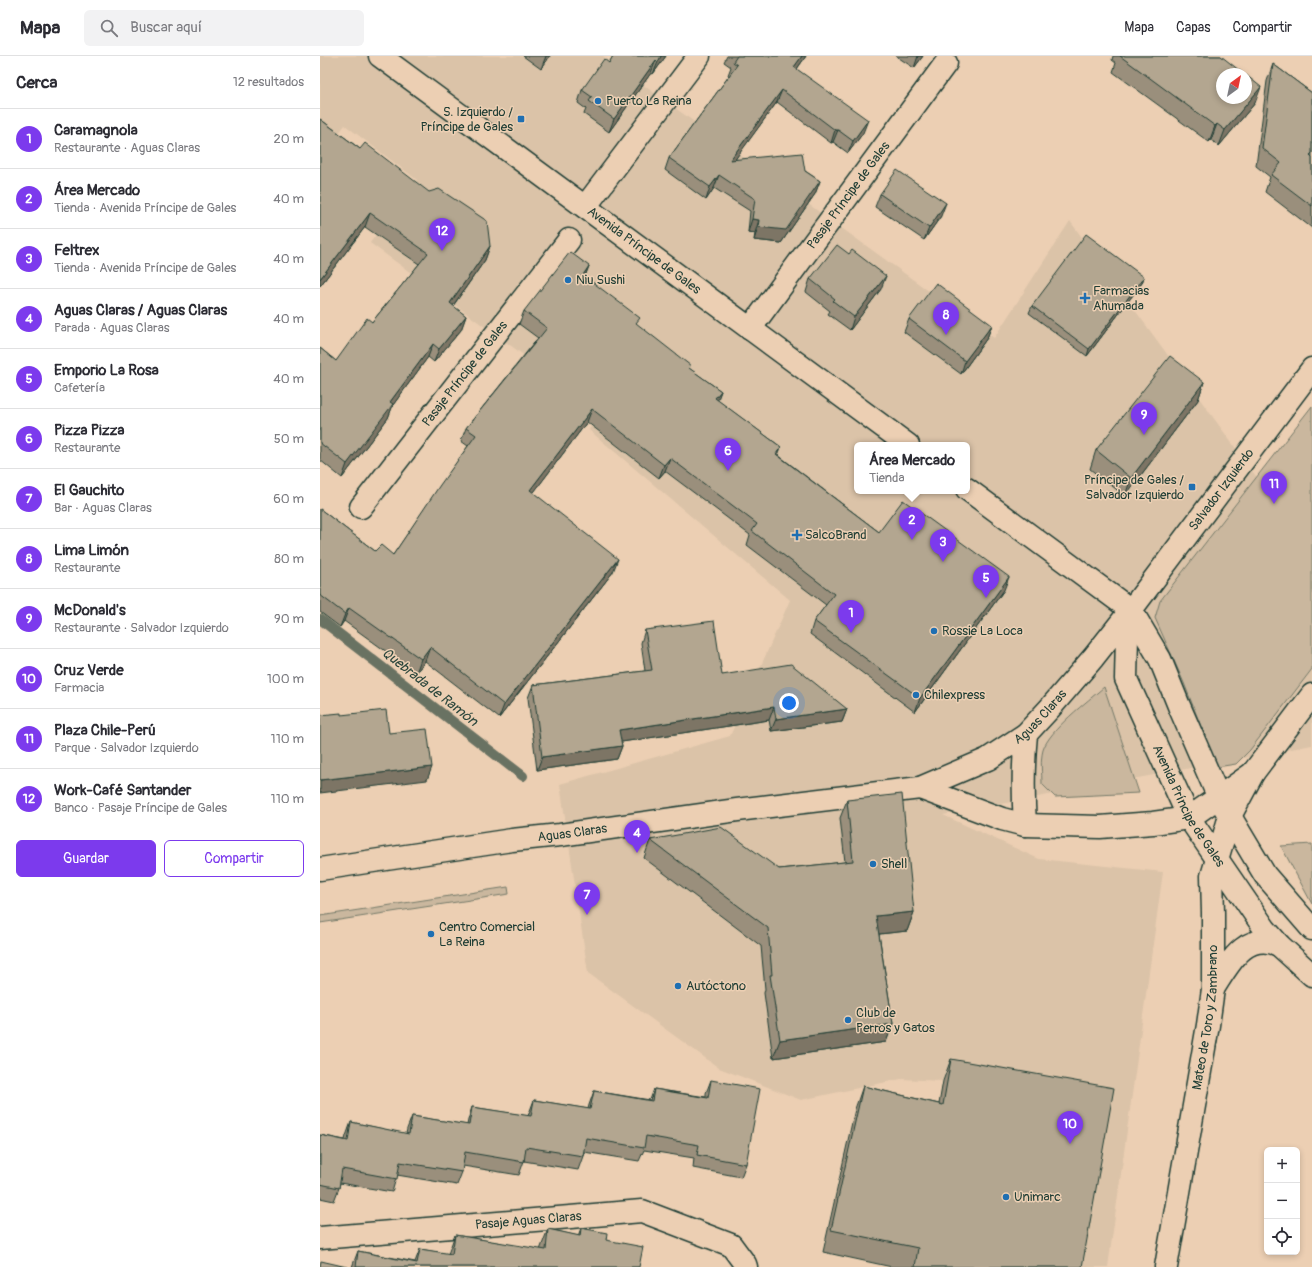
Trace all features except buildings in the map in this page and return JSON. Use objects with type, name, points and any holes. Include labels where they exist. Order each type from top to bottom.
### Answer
[{"type":"street","name":"Avenida Príncipe de Gales","points":[[380,56],[904,442]]},
{"type":"street","points":[[585,207],[699,56]]},
{"type":"street","name":"Pasaje Príncipe de Gales","points":[[750,328],[946,63]]},
{"type":"street","name":"Pasaje Príncipe de Gales","points":[[361,507],[569,240]]},
{"type":"street","name":"Salvador Izquierdo","points":[[1131,610],[1312,369]]},
{"type":"street","points":[[970,491],[1131,610],[1160,658],[1179,706],[1224,807],[1265,875],[1312,929]]},
{"type":"street","name":"Avenida Príncipe de Gales","points":[[1131,610],[1127,636],[1126,679],[1189,818],[1265,929],[1312,975]]},
{"type":"street","name":"Aguas Claras","points":[[320,869],[512,840],[560,835],[737,810],[920,788],[988,759],[1026,734],[1060,697],[1131,610]]},
{"type":"street","name":"Mateo de Toro y Zambrano","points":[[1166,1267],[1208,1025],[1212,989],[1212,876],[1217,858],[1224,807],[1253,773],[1312,695]]},
{"type":"street","points":[[1025,825],[1023,795],[1026,734]]},
{"type":"street","name":"Aguas Claras","points":[[920,788],[1002,819],[1025,825],[1100,826],[1153,823],[1189,818]]},
{"type":"street","points":[[1189,818],[1224,807]]},
{"type":"street","points":[[1212,989],[1226,968],[1244,948],[1253,942],[1261,940],[1270,941],[1280,945]]},
{"type":"street","name":"Pasaje Aguas Claras","points":[[320,1238],[642,1211],[731,1245],[746,1264],[746,1267]]},
{"type":"shaded area","points":[[320,56],[603,56],[994,338],[1070,221],[1312,553],[1312,745],[943,815],[1039,859],[1163,872],[1108,1267],[907,1267],[943,1081],[901,1079],[801,1100],[719,1068],[588,973],[560,784],[730,736],[790,600],[589,430],[599,410],[370,243],[417,180],[345,125],[320,158]]},
{"type":"shaded area","points":[[1312,406],[1312,669],[1250,750],[1236,764],[1217,767],[1184,683],[1155,618],[1160,601]]},
{"type":"shaded area","points":[[1104,687],[1139,793],[1055,797],[1042,784],[1041,763],[1043,750],[1047,742],[1061,725]]},
{"type":"shaded area","points":[[1312,844],[1312,904],[1281,846]]},
{"type":"shaded area","points":[[508,887],[509,894],[320,923],[320,916]]},
{"type":"waterway","name":"Quebrada de Ramón","points":[[320,619],[523,776]]},
{"type":"place","name":"Puerto La Reina","points":[[598,101]]},
{"type":"place","name":"S. Izquierdo / Príncipe de Gales","points":[[521,119]]},
{"type":"place","name":"Work-Café Santander","points":[[442,251]]},
{"type":"place","name":"Niu Sushi","points":[[568,280]]},
{"type":"place","name":"Farmacias Ahumada","points":[[1085,298]]},
{"type":"place","name":"Lima Limón","points":[[946,335]]},
{"type":"place","name":"McDonald's","points":[[1144,435]]},
{"type":"place","name":"Pizza Pizza","points":[[728,471]]},
{"type":"place","name":"Príncipe de Gales / Salvador Izquierdo","points":[[1192,487]]},
{"type":"place","name":"Plaza Chile-Perú","points":[[1274,504]]},
{"type":"place","name":"SalcoBrand","points":[[797,535]]},
{"type":"place","name":"Área Mercado","points":[[912,540]]},
{"type":"place","name":"Feltrex","points":[[943,562]]},
{"type":"place","name":"Emporio La Rosa","points":[[986,598]]},
{"type":"place","name":"Rossie La Loca","points":[[934,631]]},
{"type":"place","name":"Caramagnola","points":[[851,633]]},
{"type":"place","name":"Chilexpress","points":[[916,695]]},
{"type":"place","name":"Aguas Claras / Aguas Claras","points":[[637,853]]},
{"type":"place","name":"Shell","points":[[873,864]]},
{"type":"place","name":"El Gauchito","points":[[587,915]]},
{"type":"place","name":"Centro Comercial La Reina","points":[[431,934]]},
{"type":"place","name":"Autóctono","points":[[678,986]]},
{"type":"place","name":"Club de Perros y Gatos","points":[[848,1020]]},
{"type":"place","name":"Cruz Verde","points":[[1070,1144]]},
{"type":"place","name":"Unimarc","points":[[1006,1197]]}]
